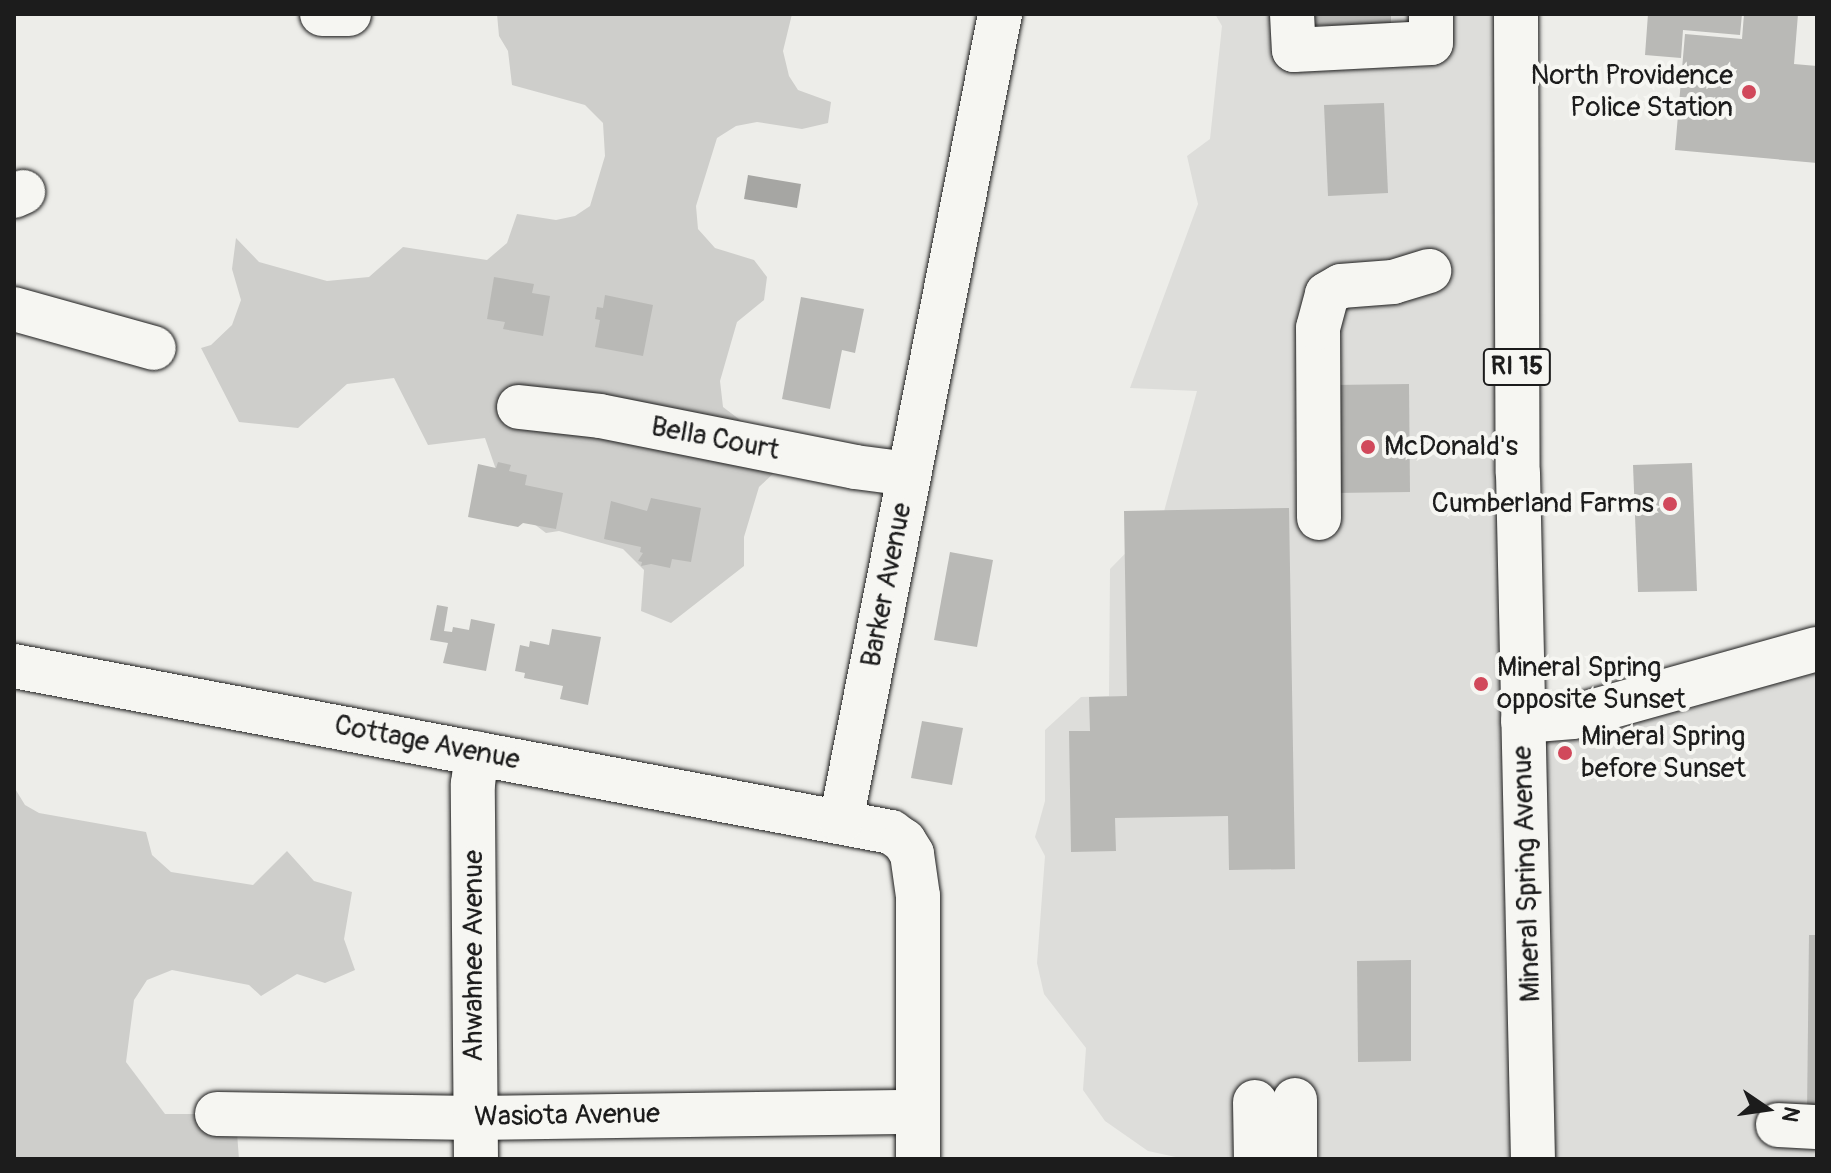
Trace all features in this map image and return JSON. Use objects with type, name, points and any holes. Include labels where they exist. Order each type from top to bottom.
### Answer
[{"type":"street","points":[[322,14],[349,14]]},
{"type":"street","name":"Barker Avenue","points":[[841,821],[1000,14]]},
{"type":"street","points":[[1292,14],[1294,50],[1431,43],[1431,14]]},
{"type":"street","name":"Mineral Spring Avenue","points":[[1516,14],[1523,721],[1533,1159]]},
{"type":"street","points":[[1319,518],[1318,328],[1327,294],[1341,286],[1393,282],[1429,271]]},
{"type":"street","points":[[14,309],[154,348]]},
{"type":"street","name":"Bella Court","points":[[519,407],[600,416],[855,467],[909,474]]},
{"type":"street","points":[[1523,721],[1573,717],[1817,649]]},
{"type":"street","name":"Cottage Avenue","points":[[14,666],[841,821]]},
{"type":"street","name":"Ahwahnee Avenue","points":[[476,1138],[473,784],[477,753]]},
{"type":"street","points":[[841,821],[891,832],[904,841],[912,854],[918,896],[918,1159]]},
{"type":"street","points":[[1256,1159],[1275,1101]]},
{"type":"street","points":[[1275,1101],[1275,1159]]},
{"type":"street","points":[[1275,1101],[1295,1159]]},
{"type":"street","name":"Wasiota Avenue","points":[[217,1114],[476,1138],[918,1112]]},
{"type":"shaded area","points":[[497,14],[792,14],[783,51],[789,76],[798,90],[831,102],[828,123],[802,129],[757,122],[736,126],[717,138],[696,206],[698,229],[715,248],[754,260],[767,277],[764,300],[737,322],[720,381],[723,407],[760,435],[780,467],[759,487],[744,537],[744,566],[671,623],[641,611],[644,570],[623,549],[559,531],[546,533],[508,504],[485,438],[428,445],[394,378],[347,384],[298,428],[239,422],[201,348],[211,345],[232,325],[241,300],[232,269],[236,238],[259,262],[327,281],[369,277],[403,247],[487,260],[507,243],[517,214],[556,220],[575,216],[590,206],[605,156],[603,123],[585,105],[512,85],[508,51],[499,36]]},
{"type":"shaded area","points":[[1215,14],[1498,14],[1515,720],[1817,645],[1817,1159],[1185,1159],[1148,1151],[1105,1121],[1083,1090],[1086,1048],[1044,994],[1037,963],[1045,856],[1035,837],[1045,801],[1045,730],[1081,697],[1109,696],[1110,569],[1163,515],[1197,391],[1130,388],[1198,204],[1187,156],[1210,139],[1222,26]]},
{"type":"shaded area","points":[[748,175],[801,184],[797,208],[744,199]]},
{"type":"shaded area","points":[[14,787],[25,805],[39,813],[146,832],[152,855],[171,872],[253,885],[287,851],[314,881],[352,892],[344,939],[355,970],[325,983],[297,974],[261,996],[249,985],[172,970],[147,980],[134,1000],[126,1062],[165,1114],[231,1114],[236,1120],[239,1159],[14,1159]]},
{"type":"building","points":[[1313,14],[1391,14],[1391,26],[1312,25]]},
{"type":"building","points":[[1648,14],[1742,14],[1740,35],[1683,30],[1681,58],[1645,55]]},
{"type":"building","name":"North Providence Police Station","points":[[1744,14],[1798,14],[1794,64],[1817,66],[1817,163],[1675,150],[1685,34],[1742,39]]},
{"type":"building","points":[[1384,103],[1388,193],[1328,196],[1324,105]]},
{"type":"building","points":[[494,277],[534,284],[532,293],[550,296],[543,336],[503,329],[505,322],[487,319]]},
{"type":"building","points":[[605,295],[653,305],[643,356],[595,347],[600,320],[595,319],[597,307],[603,308]]},
{"type":"building","points":[[801,297],[864,309],[855,353],[842,350],[830,409],[782,399]]},
{"type":"building","name":"McDonald's","points":[[1409,384],[1410,492],[1335,493],[1333,385]]},
{"type":"building","points":[[498,462],[511,465],[509,471],[527,475],[525,485],[563,493],[556,529],[523,523],[518,527],[468,517],[478,464],[496,468]]},
{"type":"building","points":[[1692,463],[1697,591],[1638,592],[1633,465]]},
{"type":"building","points":[[651,498],[701,508],[691,562],[672,559],[670,568],[651,564],[641,566],[642,562],[638,561],[643,553],[640,552],[641,547],[604,539],[611,501],[647,511]]},
{"type":"building","points":[[1289,508],[1295,869],[1229,870],[1228,816],[1115,818],[1116,851],[1071,852],[1069,731],[1090,731],[1089,697],[1127,696],[1124,511]]},
{"type":"building","points":[[950,552],[993,560],[977,647],[934,640]]},
{"type":"building","points":[[437,605],[448,607],[444,631],[452,632],[453,627],[469,630],[471,619],[495,624],[486,671],[443,663],[448,643],[430,640]]},
{"type":"building","points":[[552,629],[601,637],[588,705],[560,699],[563,686],[524,678],[525,673],[515,671],[520,645],[529,647],[530,641],[549,645]]},
{"type":"building","points":[[922,721],[963,728],[952,785],[911,778]]},
{"type":"building","points":[[1809,935],[1817,935],[1817,1115],[1807,1115]]},
{"type":"building","points":[[1411,960],[1411,1061],[1358,1062],[1357,961]]},
{"type":"place","name":"North Providence Police Station","points":[[1749,92]]},
{"type":"place","name":"McDonald's","points":[[1368,447]]},
{"type":"place","name":"Cumberland Farms","points":[[1670,504]]},
{"type":"place","name":"Mineral Spring opposite Sunset","points":[[1481,684]]},
{"type":"place","name":"Mineral Spring before Sunset","points":[[1565,753]]}]
